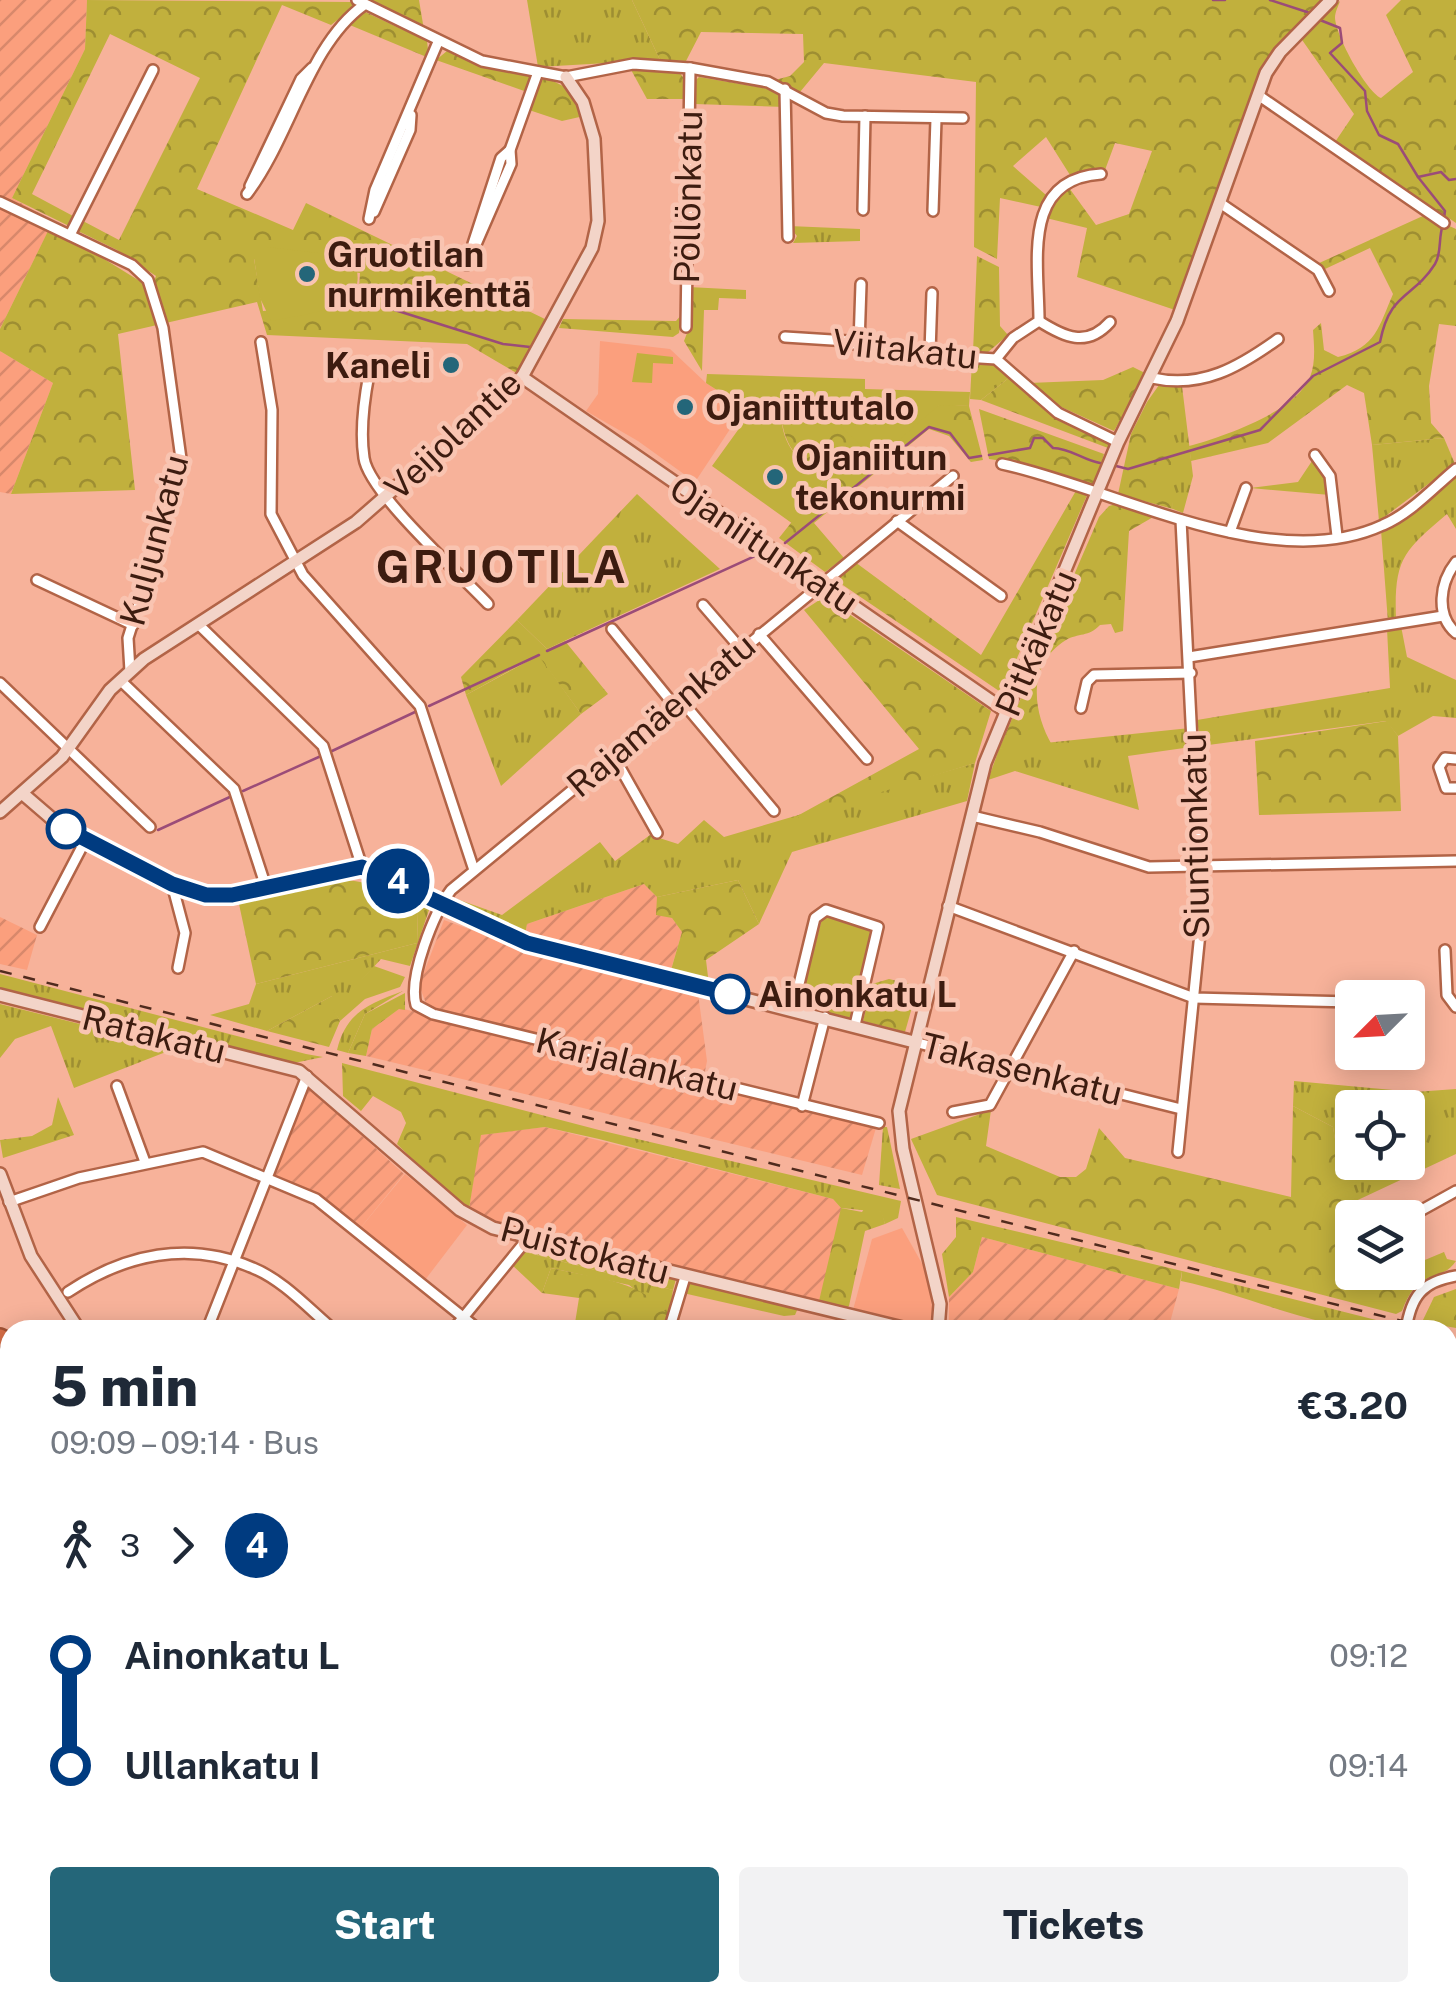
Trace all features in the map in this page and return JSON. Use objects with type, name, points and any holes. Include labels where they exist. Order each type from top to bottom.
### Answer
[{"type":"street","name":"Pitkäkatu","points":[[938,1320],[937,1289],[903,1150],[899,1110],[986,763],[1118,442],[1152,378],[1258,95],[1280,52],[1331,0]]},
{"type":"street","points":[[314,66],[301,79],[247,194],[272,155],[334,30],[360,2],[482,62],[566,77],[633,64],[690,68],[785,89],[826,112],[962,118]]},
{"type":"street","points":[[411,112],[410,130],[369,220],[375,190],[438,42]]},
{"type":"street","name":"Pöllönkatu","points":[[686,326],[690,68]]},
{"type":"street","points":[[70,235],[154,70]]},
{"type":"street","points":[[510,150],[501,158],[467,265],[511,164],[510,150],[538,72]]},
{"type":"street","name":"Veijolantie","points":[[3,803],[22,793],[67,752],[125,675],[387,498],[522,377],[592,248],[598,221],[594,140],[584,102],[566,77]]},
{"type":"street","points":[[785,89],[788,237]]},
{"type":"street","points":[[1258,95],[1444,223]]},
{"type":"street","points":[[862,210],[865,116]]},
{"type":"street","points":[[933,211],[936,119]]},
{"type":"street","points":[[1039,320],[1040,228],[1047,202],[1067,180],[1101,174]]},
{"type":"street","name":"Kuljunkatu","points":[[0,202],[132,265],[148,280],[163,328],[182,438],[182,466],[125,648],[125,675]]},
{"type":"street","points":[[1220,203],[1318,270],[1329,291]]},
{"type":"street","points":[[859,344],[861,284]]},
{"type":"street","points":[[930,352],[932,292]]},
{"type":"street","points":[[1039,320],[1066,338],[1091,336],[1110,322]]},
{"type":"street","points":[[996,359],[1013,338],[1039,320]]},
{"type":"street","name":"Viitakatu","points":[[785,337],[859,344],[871,350],[996,359],[1058,413],[1118,442]]},
{"type":"street","points":[[1152,378],[1186,382],[1207,379],[1252,358],[1278,339]]},
{"type":"street","points":[[261,342],[272,410],[271,514],[304,575],[420,706],[474,870]]},
{"type":"street","points":[[369,374],[364,459],[387,498],[488,604]]},
{"type":"street","name":"Ojaniitunkatu","points":[[522,377],[1007,712]]},
{"type":"street","points":[[1314,455],[1330,476],[1337,536]]},
{"type":"street","points":[[1002,464],[1180,520],[1277,540],[1372,530],[1392,521],[1456,468]]},
{"type":"street","name":"Rajamäenkatu","points":[[412,986],[442,903],[474,870],[953,476]]},
{"type":"street","points":[[1230,532],[1246,488]]},
{"type":"street","points":[[897,520],[1002,596]]},
{"type":"street","name":"Siuntionkatu","points":[[1178,1152],[1194,998],[1200,867],[1180,520]]},
{"type":"street","points":[[1456,562],[1444,584],[1443,616],[1456,633]]},
{"type":"street","points":[[37,580],[132,625]]},
{"type":"street","points":[[703,604],[741,649]]},
{"type":"street","points":[[1190,657],[1443,616]]},
{"type":"street","points":[[22,793],[38,810],[86,839],[172,884],[206,895],[362,867],[322,746],[198,624]]},
{"type":"street","points":[[612,629],[774,810]]},
{"type":"street","points":[[759,634],[867,759]]},
{"type":"street","points":[[1081,708],[1087,682],[1094,675],[1190,673]]},
{"type":"street","points":[[125,675],[234,789],[266,887]]},
{"type":"street","points":[[0,683],[67,752],[150,828]]},
{"type":"street","points":[[613,755],[657,833]]},
{"type":"street","points":[[1456,760],[1445,758],[1439,767],[1444,786],[1456,788]]},
{"type":"street","points":[[972,816],[1040,832],[1137,865],[1456,861]]},
{"type":"street","points":[[40,927],[86,839]]},
{"type":"street","name":"Takasenkatu","points":[[362,867],[527,943],[1181,1109]]},
{"type":"street","points":[[172,884],[185,933],[178,968]]},
{"type":"street","points":[[948,906],[1194,998],[1335,1002]]},
{"type":"street","points":[[793,1009],[816,918],[826,910],[878,926],[855,1024]]},
{"type":"street","points":[[1445,950],[1447,995],[1456,1007]]},
{"type":"street","points":[[953,1112],[990,1105],[1074,951]]},
{"type":"street","name":"Karjalankatu","points":[[412,986],[416,1004],[433,1014],[879,1123]]},
{"type":"street","name":"Ratakatu","points":[[0,996],[276,1064],[307,1076]]},
{"type":"street","points":[[802,1106],[824,1017]]},
{"type":"street","points":[[213,1320],[307,1076]]},
{"type":"street","name":"Puistokatu","points":[[307,1076],[460,1210],[493,1228],[869,1320]]},
{"type":"street","points":[[116,1086],[146,1162]]},
{"type":"street","points":[[10,1202],[195,1150],[267,1176],[327,1207],[467,1320]]},
{"type":"street","points":[[0,1174],[31,1256],[72,1320]]},
{"type":"street","points":[[1425,1208],[1456,1191]]},
{"type":"street","points":[[461,1320],[528,1237]]},
{"type":"street","points":[[68,1292],[112,1267],[187,1251],[234,1262],[268,1276],[322,1320]]},
{"type":"street","points":[[1409,1320],[1420,1289],[1435,1280],[1456,1276]]},
{"type":"street","points":[[672,1320],[686,1277]]},
{"type":"shaded area","points":[[0,0],[87,0],[85,49],[12,198],[53,221],[0,329]]},
{"type":"shaded area","points":[[600,341],[670,349],[706,383],[744,408],[695,482],[638,441],[586,411],[598,394]]},
{"type":"shaded area","points":[[0,351],[53,383],[11,494],[0,492]]},
{"type":"shaded area","points":[[644,884],[657,897],[657,914],[672,918],[682,932],[669,976],[525,935],[527,924]]},
{"type":"shaded area","points":[[0,917],[37,935],[27,970],[0,964]]},
{"type":"shaded area","points":[[444,920],[521,948],[698,993],[707,1061],[704,1076],[427,1006],[419,985]]},
{"type":"shaded area","points":[[400,1008],[876,1128],[862,1175],[366,1056],[372,1029]]},
{"type":"shaded area","points":[[309,1088],[404,1174],[358,1231],[338,1215],[267,1176],[304,1089]]},
{"type":"shaded area","points":[[545,1127],[833,1199],[841,1208],[841,1220],[818,1305],[532,1232],[469,1209],[480,1135]]},
{"type":"shaded area","points":[[405,1174],[467,1225],[425,1280],[358,1231]]},
{"type":"shaded area","points":[[902,1228],[929,1276],[933,1320],[897,1320],[853,1310],[872,1239]]},
{"type":"shaded area","points":[[982,1237],[1179,1289],[1171,1320],[949,1320],[949,1297],[973,1272]]},
{"type":"green space","points":[[87,0],[352,2],[353,8],[331,25],[282,5],[197,189],[293,230],[306,203],[549,321],[518,374],[467,344],[267,335],[257,302],[118,334],[135,490],[11,494],[53,383],[0,351],[0,329],[48,231],[88,249],[151,288],[156,276],[117,250],[78,231],[83,221],[119,240],[200,78],[110,34],[32,194],[73,216],[69,226],[12,198],[85,49]],"holes":[[[254,259],[360,273],[359,288],[346,304],[263,311]]]},
{"type":"green space","points":[[371,0],[419,0],[424,30]]},
{"type":"green space","points":[[527,0],[632,0],[660,60],[538,67]]},
{"type":"green space","points":[[632,0],[1324,0],[1275,49],[1259,75],[1175,310],[1077,277],[1087,228],[1046,218],[1048,205],[1067,185],[1096,225],[1129,214],[1152,151],[1115,143],[1105,170],[1070,175],[1046,137],[1013,166],[1046,195],[1041,207],[1000,198],[997,259],[974,247],[976,82],[824,63],[800,92],[775,80],[790,76],[804,62],[803,34],[701,32],[686,61],[660,60]]},
{"type":"green space","points":[[1401,0],[1456,0],[1456,223],[1335,142],[1354,114],[1300,37],[1340,1],[1335,18],[1340,37],[1360,74],[1381,98],[1413,72],[1386,15]]},
{"type":"green space","points":[[363,11],[427,41],[429,58],[345,23]]},
{"type":"green space","points":[[447,51],[479,64],[528,73],[532,80],[527,92],[436,60]]},
{"type":"green space","points":[[630,68],[677,69],[685,80],[686,99],[647,99]]},
{"type":"green space","points":[[699,77],[775,90],[785,107],[694,104],[693,83]]},
{"type":"green space","points":[[547,78],[569,89],[584,116],[562,121],[529,110],[539,81]]},
{"type":"green space","points":[[1425,215],[1456,229],[1456,326],[1439,324],[1429,386],[1431,423],[1444,438],[1372,445],[1364,393],[1347,385],[1268,443],[1191,461],[1189,446],[1257,421],[1302,390],[1313,365],[1313,330],[1321,323],[1324,350],[1338,357],[1368,342],[1393,294],[1370,248],[1325,269],[1317,264]]},
{"type":"green space","points":[[789,226],[860,229],[860,241],[793,243],[797,236]]},
{"type":"green space","points":[[267,247],[352,257],[358,275],[356,288],[335,306],[271,321],[260,298],[254,258]]},
{"type":"green space","points":[[977,256],[999,267],[1000,326],[1008,335],[987,353],[973,352]]},
{"type":"green space","points":[[689,287],[746,290],[746,299],[719,298],[718,310],[704,310],[702,371],[684,341],[689,328]]},
{"type":"green space","points":[[682,314],[679,333],[673,337],[559,328],[563,319],[676,321]]},
{"type":"green space","points":[[637,353],[673,357],[673,364],[653,363],[652,383],[632,382]]},
{"type":"green space","points":[[972,360],[988,362],[1010,377],[981,400],[970,399]]},
{"type":"green space","points":[[1133,367],[1147,374],[1114,431],[1059,406],[1029,383],[1103,380]]},
{"type":"green space","points":[[707,374],[865,379],[865,389],[970,392],[969,406],[939,405],[876,460],[823,409],[851,410],[851,405],[781,399],[782,426],[790,447],[825,480],[793,524],[712,466],[751,412],[706,383]]},
{"type":"green space","points":[[1010,377],[1043,409],[1110,443],[1108,448],[981,400]]},
{"type":"green space","points":[[1159,385],[1182,386],[1193,476],[1183,513],[1173,509],[1158,402],[1147,402]]},
{"type":"green space","points":[[780,398],[851,405],[851,410],[825,409],[925,414],[940,404],[969,406],[983,460],[971,462],[949,436],[929,429],[814,523],[844,558],[825,572],[779,538],[825,480],[790,446]]},
{"type":"green space","points":[[1147,402],[1158,402],[1169,410],[1173,509],[1118,494],[1131,434]]},
{"type":"green space","points":[[979,409],[1104,454],[1094,489],[1033,466],[989,459]]},
{"type":"green space","points":[[1444,438],[1455,464],[1379,521],[1372,445]]},
{"type":"green space","points":[[1312,461],[1325,473],[1330,495],[1250,488],[1298,482]]},
{"type":"green space","points":[[1456,474],[1456,529],[1447,514],[1411,548],[1399,570],[1396,620],[1388,622],[1381,530]]},
{"type":"green space","points":[[1077,489],[1088,493],[1002,693],[834,579],[855,562],[981,655]]},
{"type":"green space","points":[[637,494],[720,569],[547,649],[517,620]]},
{"type":"green space","points":[[1120,503],[1155,516],[1129,531],[1123,631],[1115,633],[1111,624],[1100,625],[1053,650],[1044,662],[1037,690],[1041,718],[1052,745],[999,749],[1099,517],[1109,506]]},
{"type":"green space","points":[[824,597],[991,711],[975,763],[788,821],[919,749],[804,610]]},
{"type":"green space","points":[[517,620],[547,649],[565,641],[608,694],[581,714],[538,655],[466,695],[461,677]]},
{"type":"green space","points":[[1401,626],[1407,657],[1456,680],[1456,718],[1433,716],[1398,736],[1386,721],[1201,746],[1197,720],[1390,688],[1387,629]]},
{"type":"green space","points":[[539,655],[581,714],[501,786],[466,695]]},
{"type":"green space","points":[[1387,721],[1398,736],[1401,811],[1259,815],[1255,741]]},
{"type":"green space","points":[[1190,728],[1191,747],[1128,756],[1139,810],[1015,771],[988,780],[999,749],[1006,747]]},
{"type":"green space","points":[[975,763],[967,801],[792,852],[759,924],[738,880],[657,897],[644,884],[527,924],[525,935],[453,902],[454,898],[502,915],[600,842],[615,861],[650,835],[678,844],[704,820],[724,837]]},
{"type":"green space","points":[[340,879],[383,888],[411,904],[418,912],[417,943],[256,984],[239,904]]},
{"type":"green space","points":[[738,880],[759,924],[706,960],[709,985],[671,970],[682,932],[672,918],[656,915],[657,897]]},
{"type":"green space","points":[[408,900],[429,910],[410,966],[381,959],[347,996],[332,996],[267,1031],[210,1015],[249,1004],[256,984],[417,943],[418,912]]},
{"type":"green space","points":[[823,915],[874,928],[851,1018],[799,1006]]},
{"type":"green space","points":[[374,966],[405,977],[400,987],[365,999],[340,1021],[333,1010]]},
{"type":"green space","points":[[0,974],[323,1057],[294,1063],[0,990]]},
{"type":"green space","points":[[889,979],[918,986],[905,1032],[863,1021],[872,984]]},
{"type":"green space","points":[[403,991],[365,1014],[348,1053],[337,1050],[353,1018],[380,1000]]},
{"type":"green space","points":[[405,993],[405,1010],[399,1009],[372,1029],[366,1056],[348,1053],[365,1014]]},
{"type":"green space","points":[[332,996],[347,996],[334,1010],[340,1021],[329,1047],[267,1031]]},
{"type":"green space","points":[[0,1004],[176,1048],[74,1088],[51,1026],[15,1039],[0,1058]]},
{"type":"green space","points":[[342,1063],[599,1130],[599,1139],[545,1127],[481,1135],[469,1209],[451,1198],[397,1144],[406,1123],[401,1112],[373,1096],[361,1111],[343,1096]]},
{"type":"green space","points":[[1294,1081],[1393,1090],[1335,1090],[1335,1140],[1333,1127],[1293,1106]]},
{"type":"green space","points":[[1456,1089],[1456,1154],[1425,1169],[1425,1091]]},
{"type":"green space","points":[[58,1097],[74,1135],[3,1158],[0,1140],[32,1136],[52,1125]]},
{"type":"green space","points":[[1293,1106],[1333,1127],[1335,1180],[1342,1180],[1345,1200],[1335,1200],[1335,1290],[1414,1290],[1402,1311],[1396,1314],[937,1195],[911,1139],[991,1110],[986,1146],[1060,1177],[1076,1177],[1086,1169],[1099,1128],[1125,1158],[1291,1197]]},
{"type":"green space","points":[[883,1127],[887,1127],[900,1189],[879,1185]]},
{"type":"green space","points":[[599,1130],[901,1201],[898,1218],[885,1224],[881,1212],[841,1208],[833,1199],[599,1139]]},
{"type":"green space","points":[[1341,1180],[1400,1180],[1358,1200],[1344,1200]]},
{"type":"green space","points":[[866,1206],[882,1212],[885,1224],[865,1231],[849,1306],[845,1310],[818,1305],[841,1208],[862,1212]]},
{"type":"green space","points":[[956,1217],[1182,1271],[1179,1289],[982,1237],[973,1272],[949,1297],[942,1254],[956,1237]]},
{"type":"green space","points":[[528,1240],[676,1279],[673,1290],[521,1251]]},
{"type":"green space","points":[[521,1251],[673,1290],[669,1316],[629,1285],[551,1268],[542,1293],[511,1264]]},
{"type":"green space","points":[[1444,1252],[1447,1259],[1456,1261],[1444,1272],[1425,1280],[1425,1260]]},
{"type":"green space","points":[[551,1268],[631,1287],[669,1316],[668,1320],[575,1320],[579,1298],[542,1293]]},
{"type":"green space","points":[[1182,1271],[1376,1320],[1317,1320],[1181,1281]]},
{"type":"green space","points":[[686,1281],[798,1308],[795,1315],[784,1316],[683,1293]]},
{"type":"green space","points":[[1456,1289],[1456,1320],[1423,1320],[1434,1297]]},
{"type":"waterway","points":[[1213,0],[1225,0]]},
{"type":"waterway","points":[[1270,0],[1310,13]]},
{"type":"waterway","points":[[1320,20],[1340,28],[1342,43],[1330,53],[1365,91],[1367,111],[1379,135],[1398,144],[1418,177],[1441,172],[1449,180],[1456,179]]},
{"type":"waterway","points":[[1418,177],[1445,211],[1444,217]]},
{"type":"waterway","points":[[1116,466],[1128,469],[1260,430],[1313,376],[1380,342],[1396,304],[1435,264],[1443,225]]},
{"type":"waterway","points":[[382,306],[503,344],[530,347]]},
{"type":"waterway","points":[[785,543],[929,427],[950,433],[969,458],[981,456]]},
{"type":"waterway","points":[[989,455],[1030,448],[1034,438],[1043,438],[1053,448],[1100,463]]},
{"type":"waterway","points":[[547,651],[764,552]]},
{"type":"waterway","points":[[429,706],[539,655]]},
{"type":"waterway","points":[[332,751],[415,712]]},
{"type":"waterway","points":[[243,791],[321,756]]},
{"type":"waterway","points":[[158,830],[232,796]]},
{"type":"railway","points":[[0,971],[1398,1320]]},
{"type":"bus line","name":"4","points":[[66,829],[172,884],[206,895],[232,895],[362,867],[527,943],[730,994]]},
{"type":"place","name":"Gruotilan nurmikenttä","points":[[307,274]]},
{"type":"place","name":"Kaneli","points":[[451,365]]},
{"type":"place","name":"Ojaniittutalo","points":[[685,407]]},
{"type":"place","name":"Ojaniitun tekonurmi","points":[[775,477]]},
{"type":"place","name":"Ainonkatu L","points":[[730,994]]},
{"type":"district","name":"GRUOTILA","points":[[502,566]]}]
